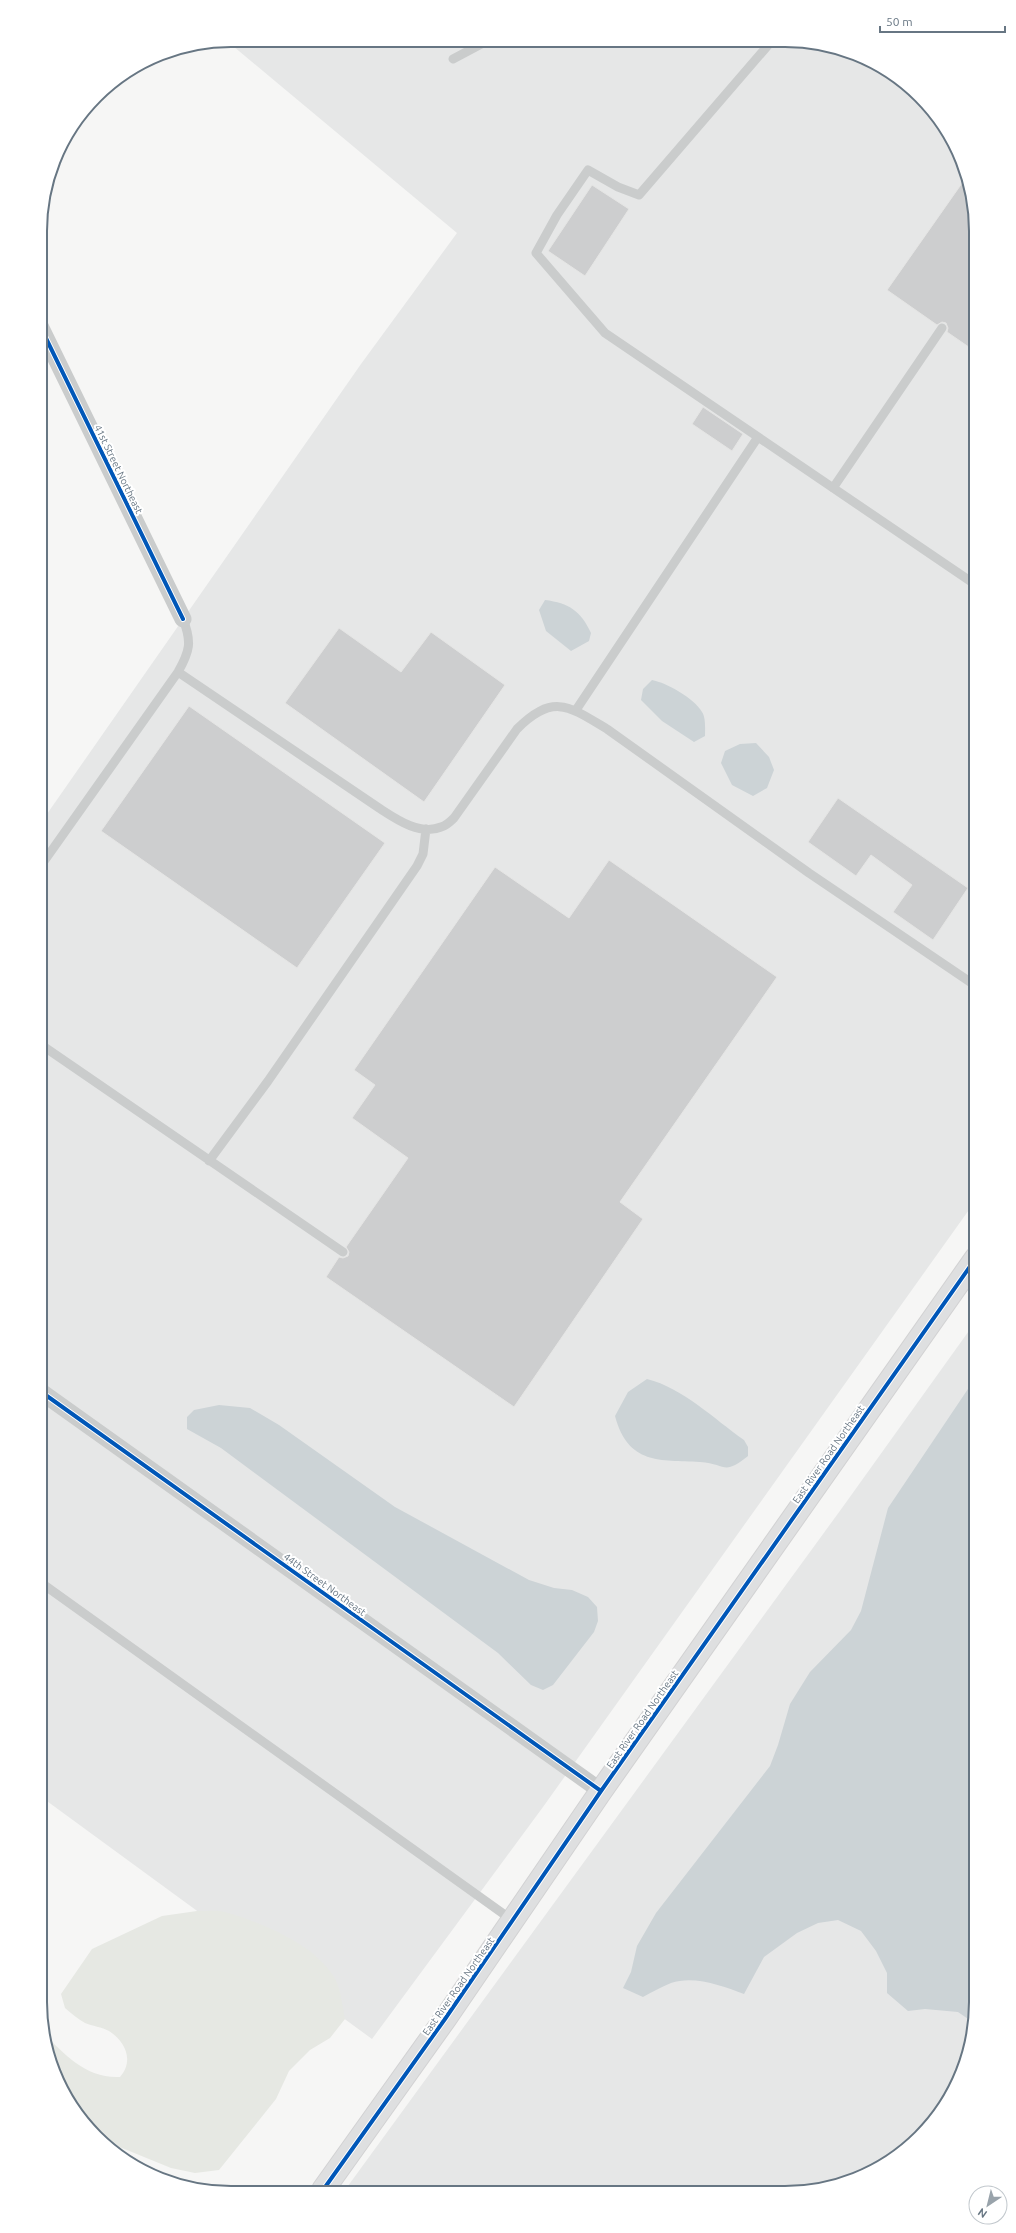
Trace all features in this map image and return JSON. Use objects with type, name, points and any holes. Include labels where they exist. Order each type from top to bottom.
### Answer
[{"type":"street","name":"41st Street Northeast","points":[[47,340],[183,619]]},
{"type":"street","name":"East River Road Northeast","points":[[326,2186],[513,1921],[601,1791],[969,1268]]},
{"type":"street","name":"44th Street Northeast","points":[[47,1396],[601,1791]]},
{"type":"lane","points":[[453,59],[476,47]]},
{"type":"lane","points":[[767,47],[640,195],[618,186],[588,170],[557,215],[536,253],[605,333],[969,580]]},
{"type":"lane","points":[[833,488],[942,328]]},
{"type":"lane","points":[[576,710],[758,437]]},
{"type":"lane","points":[[47,858],[178,672],[186,657],[189,644],[189,635],[183,619]]},
{"type":"lane","points":[[178,672],[379,808],[407,825],[426,829],[441,828],[454,818],[517,729],[528,718],[543,708],[559,706],[576,710],[608,729],[809,873],[969,981]]},
{"type":"lane","points":[[210,1161],[268,1081],[417,866],[423,854],[426,829]]},
{"type":"lane","points":[[47,1049],[342,1252]]},
{"type":"lane","points":[[47,1587],[513,1921]]},
{"type":"shaded area","points":[[234,47],[797,47],[832,53],[844,57],[866,66],[887,78],[915,101],[931,119],[950,150],[963,184],[969,219],[969,1210],[543,1807],[372,2039],[47,1801],[47,814],[361,364],[457,233]]},
{"type":"shaded area","points":[[545,600],[561,603],[573,609],[583,619],[591,633],[589,641],[571,651],[546,631],[539,610]]},
{"type":"shaded area","points":[[652,680],[665,684],[680,692],[698,707],[704,717],[705,736],[694,742],[662,721],[641,700],[643,689]]},
{"type":"shaded area","points":[[756,743],[769,757],[774,770],[767,788],[753,796],[732,785],[721,763],[725,751],[740,744]]},
{"type":"shaded area","points":[[969,1331],[969,2014],[963,2049],[955,2072],[944,2094],[931,2114],[915,2132],[897,2148],[866,2167],[832,2180],[797,2186],[348,2186],[842,1508]]},
{"type":"shaded area","points":[[647,1379],[673,1389],[686,1397],[744,1440],[748,1447],[748,1456],[734,1466],[725,1467],[709,1463],[672,1461],[647,1457],[637,1452],[628,1444],[621,1432],[615,1416],[628,1392]]},
{"type":"shaded area","points":[[969,1387],[968,2019],[958,2012],[925,2009],[908,2011],[887,1993],[887,1973],[876,1951],[861,1931],[838,1920],[818,1923],[797,1933],[764,1957],[744,1994],[708,1982],[689,1980],[671,1983],[643,1997],[623,1988],[631,1972],[637,1946],[656,1913],[770,1766],[790,1704],[810,1672],[851,1630],[861,1611],[888,1508]]},
{"type":"shaded area","points":[[219,1405],[250,1408],[279,1425],[395,1507],[529,1580],[554,1588],[572,1590],[588,1597],[597,1607],[598,1621],[594,1632],[553,1685],[543,1690],[531,1685],[498,1653],[221,1448],[187,1429],[187,1417],[194,1410]]},
{"type":"shaded area","points":[[197,1911],[222,1911],[270,1928],[300,1944],[313,1954],[325,1965],[334,1977],[340,1992],[345,2019],[330,2038],[310,2050],[289,2071],[276,2099],[219,2170],[195,2173],[171,2168],[116,2146],[101,2132],[78,2104],[61,2072],[53,2049],[51,2040],[68,2057],[87,2070],[108,2077],[120,2077],[127,2065],[124,2046],[115,2035],[109,2031],[85,2023],[65,2008],[61,1994],[92,1949],[162,1916]]},
{"type":"building","points":[[962,182],[969,219],[969,347],[947,332],[948,328],[946,323],[942,322],[937,325],[887,290]]},
{"type":"building","points":[[592,185],[629,209],[585,276],[548,251]]},
{"type":"building","points":[[703,407],[743,434],[732,451],[692,424]]},
{"type":"building","points":[[339,628],[401,672],[431,632],[505,685],[424,802],[285,703]]},
{"type":"building","points":[[189,706],[385,843],[297,968],[101,831]]},
{"type":"building","points":[[838,798],[968,888],[933,940],[893,912],[912,885],[871,855],[856,876],[808,842]]},
{"type":"building","points":[[609,860],[777,977],[620,1202],[643,1219],[514,1407],[326,1277],[339,1257],[343,1258],[348,1256],[349,1252],[346,1247],[408,1158],[352,1118],[375,1085],[354,1070],[495,867],[569,918]]},
{"type":"cycle path","points":[[47,340],[183,619]]},
{"type":"cycle path","points":[[326,2186],[445,2019],[601,1791],[969,1268]]},
{"type":"cycle path","points":[[47,1396],[601,1791]]}]
